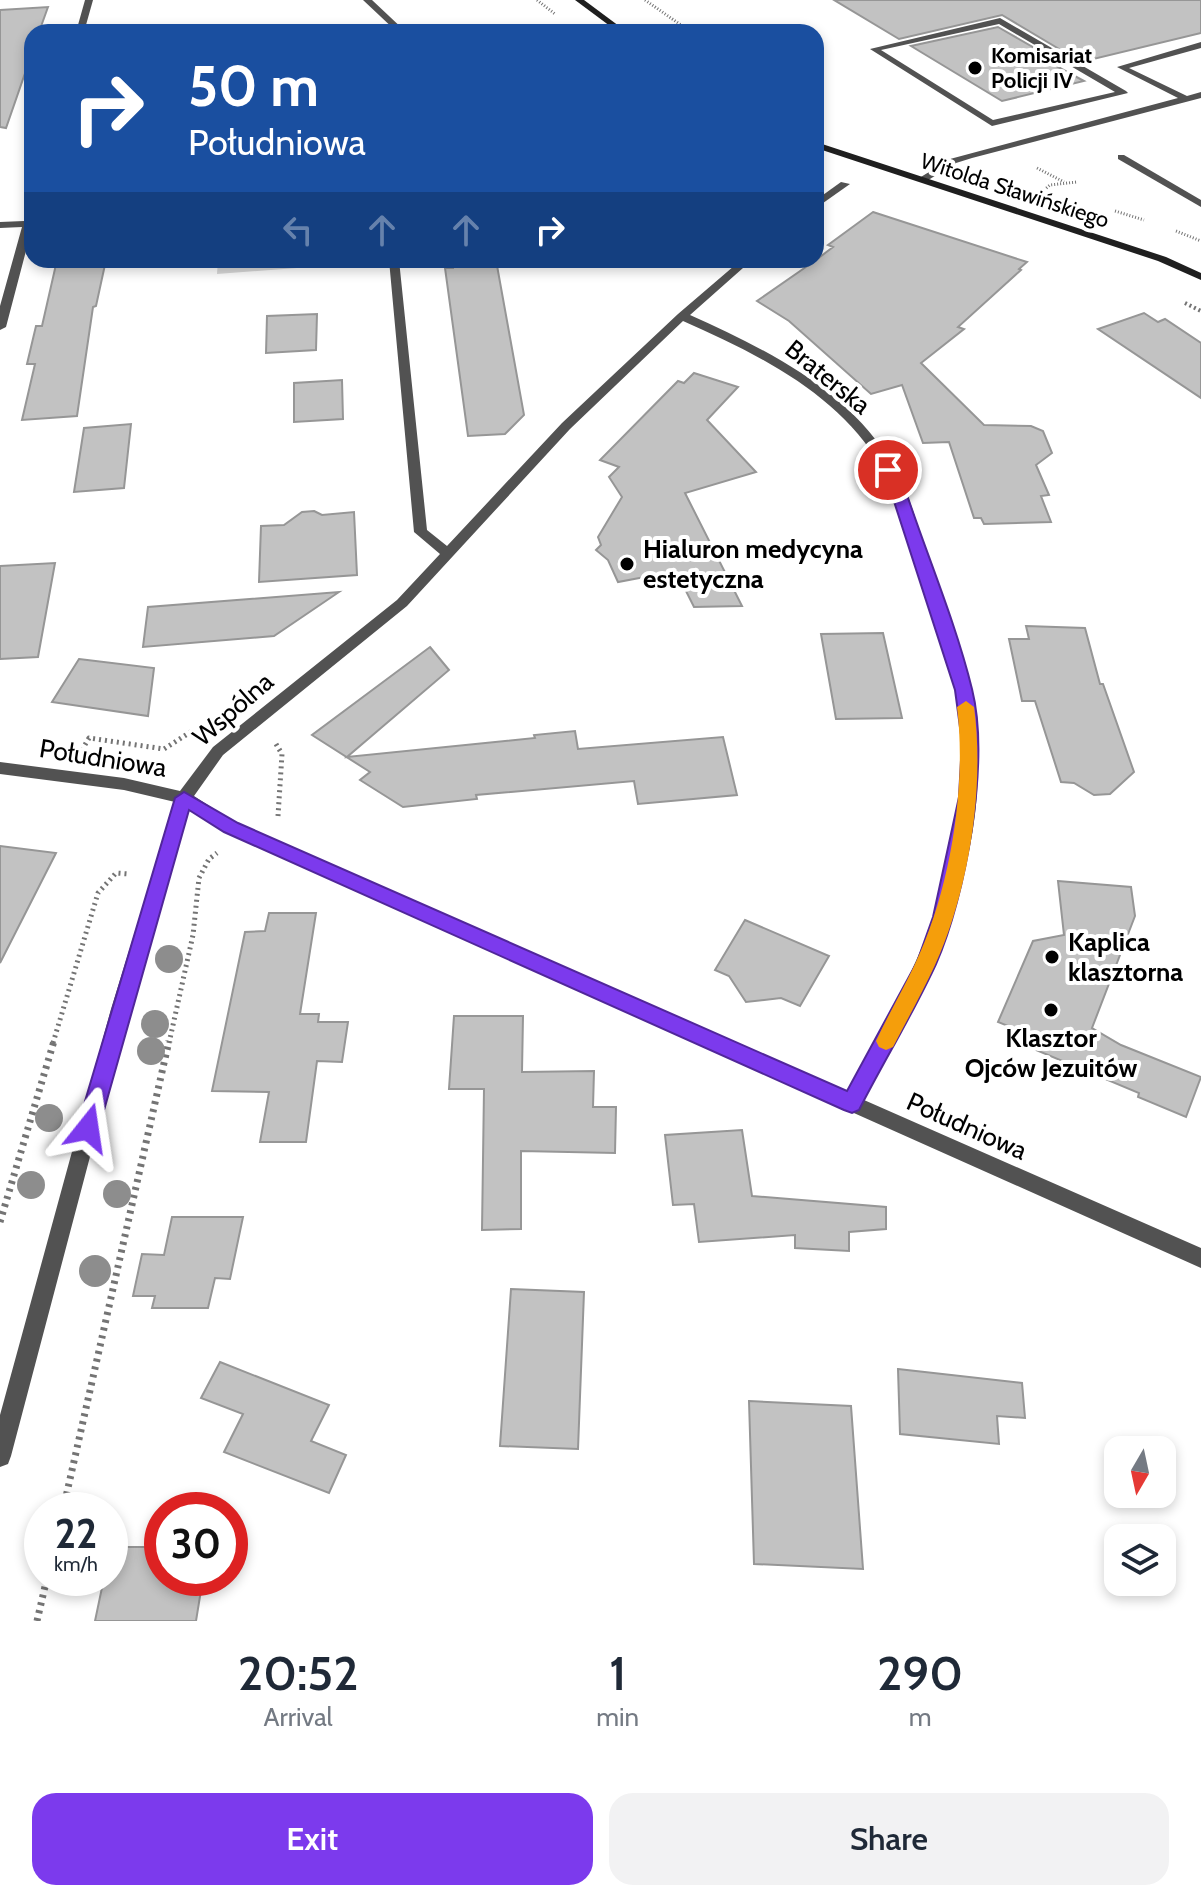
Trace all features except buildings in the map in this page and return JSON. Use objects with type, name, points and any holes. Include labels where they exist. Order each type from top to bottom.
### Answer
[{"type":"main road","points":[[579,0],[612,24]]},
{"type":"main road","name":"Witolda Sławińskiego","points":[[824,148],[1162,259],[1201,277]]},
{"type":"street","points":[[82,24],[89,0]]},
{"type":"street","points":[[367,0],[393,24]]},
{"type":"street","points":[[1062,107],[1123,93],[1000,21],[874,49],[992,123],[1062,107],[1092,125]]},
{"type":"street","points":[[1186,99],[1121,67],[1201,45]]},
{"type":"street","points":[[921,180],[953,161],[1201,95]]},
{"type":"street","points":[[1121,157],[1201,204]]},
{"type":"street","points":[[824,199],[845,184]]},
{"type":"street","points":[[0,225],[24,224]]},
{"type":"street","points":[[0,327],[24,245]]},
{"type":"street","points":[[395,268],[421,532],[448,553]]},
{"type":"street","name":"Wspólna","points":[[0,1456],[120,1009],[184,798],[218,751],[402,603],[566,426],[682,316],[738,268]]},
{"type":"street","name":"Braterska","points":[[682,316],[727,334],[791,370],[835,407],[879,453],[897,486],[964,690],[971,742],[968,797],[943,917],[926,963],[852,1103]]},
{"type":"street","name":"Południowa","points":[[0,768],[124,784],[184,798],[231,828],[1201,1258]]},
{"type":"path","points":[[645,0],[680,24]]},
{"type":"path","points":[[1030,165],[1064,182]]},
{"type":"path","points":[[1044,190],[1050,185],[1077,182]]},
{"type":"path","points":[[80,753],[89,738],[164,749],[203,724]]},
{"type":"path","points":[[270,736],[282,754],[278,825]]},
{"type":"path","points":[[67,1492],[193,935],[197,887],[209,856],[231,851]]},
{"type":"path","points":[[0,1222],[98,893],[116,873],[137,874]]},
{"type":"path","points":[[37,1621],[43,1596]]},
{"type":"shaded area","points":[[217,268],[296,268],[217,274]]},
{"type":"slow traffic","points":[[886,1041],[926,963],[943,917],[968,797],[971,742],[966,707]]},
{"type":"place","name":"Komisariat Policji IV","points":[[975,68]]},
{"type":"place","name":"Hialuron medycyna estetyczna","points":[[627,564]]},
{"type":"place","name":"Kaplica klasztorna","points":[[1052,957]]},
{"type":"place","name":"Klasztor Ojców Jezuitów","points":[[1051,1010]]},
{"type":"route","points":[[88,1128],[143,929],[184,798],[231,828],[852,1103],[926,963],[943,917],[968,797],[971,742],[964,690],[897,486],[888,470]]}]
